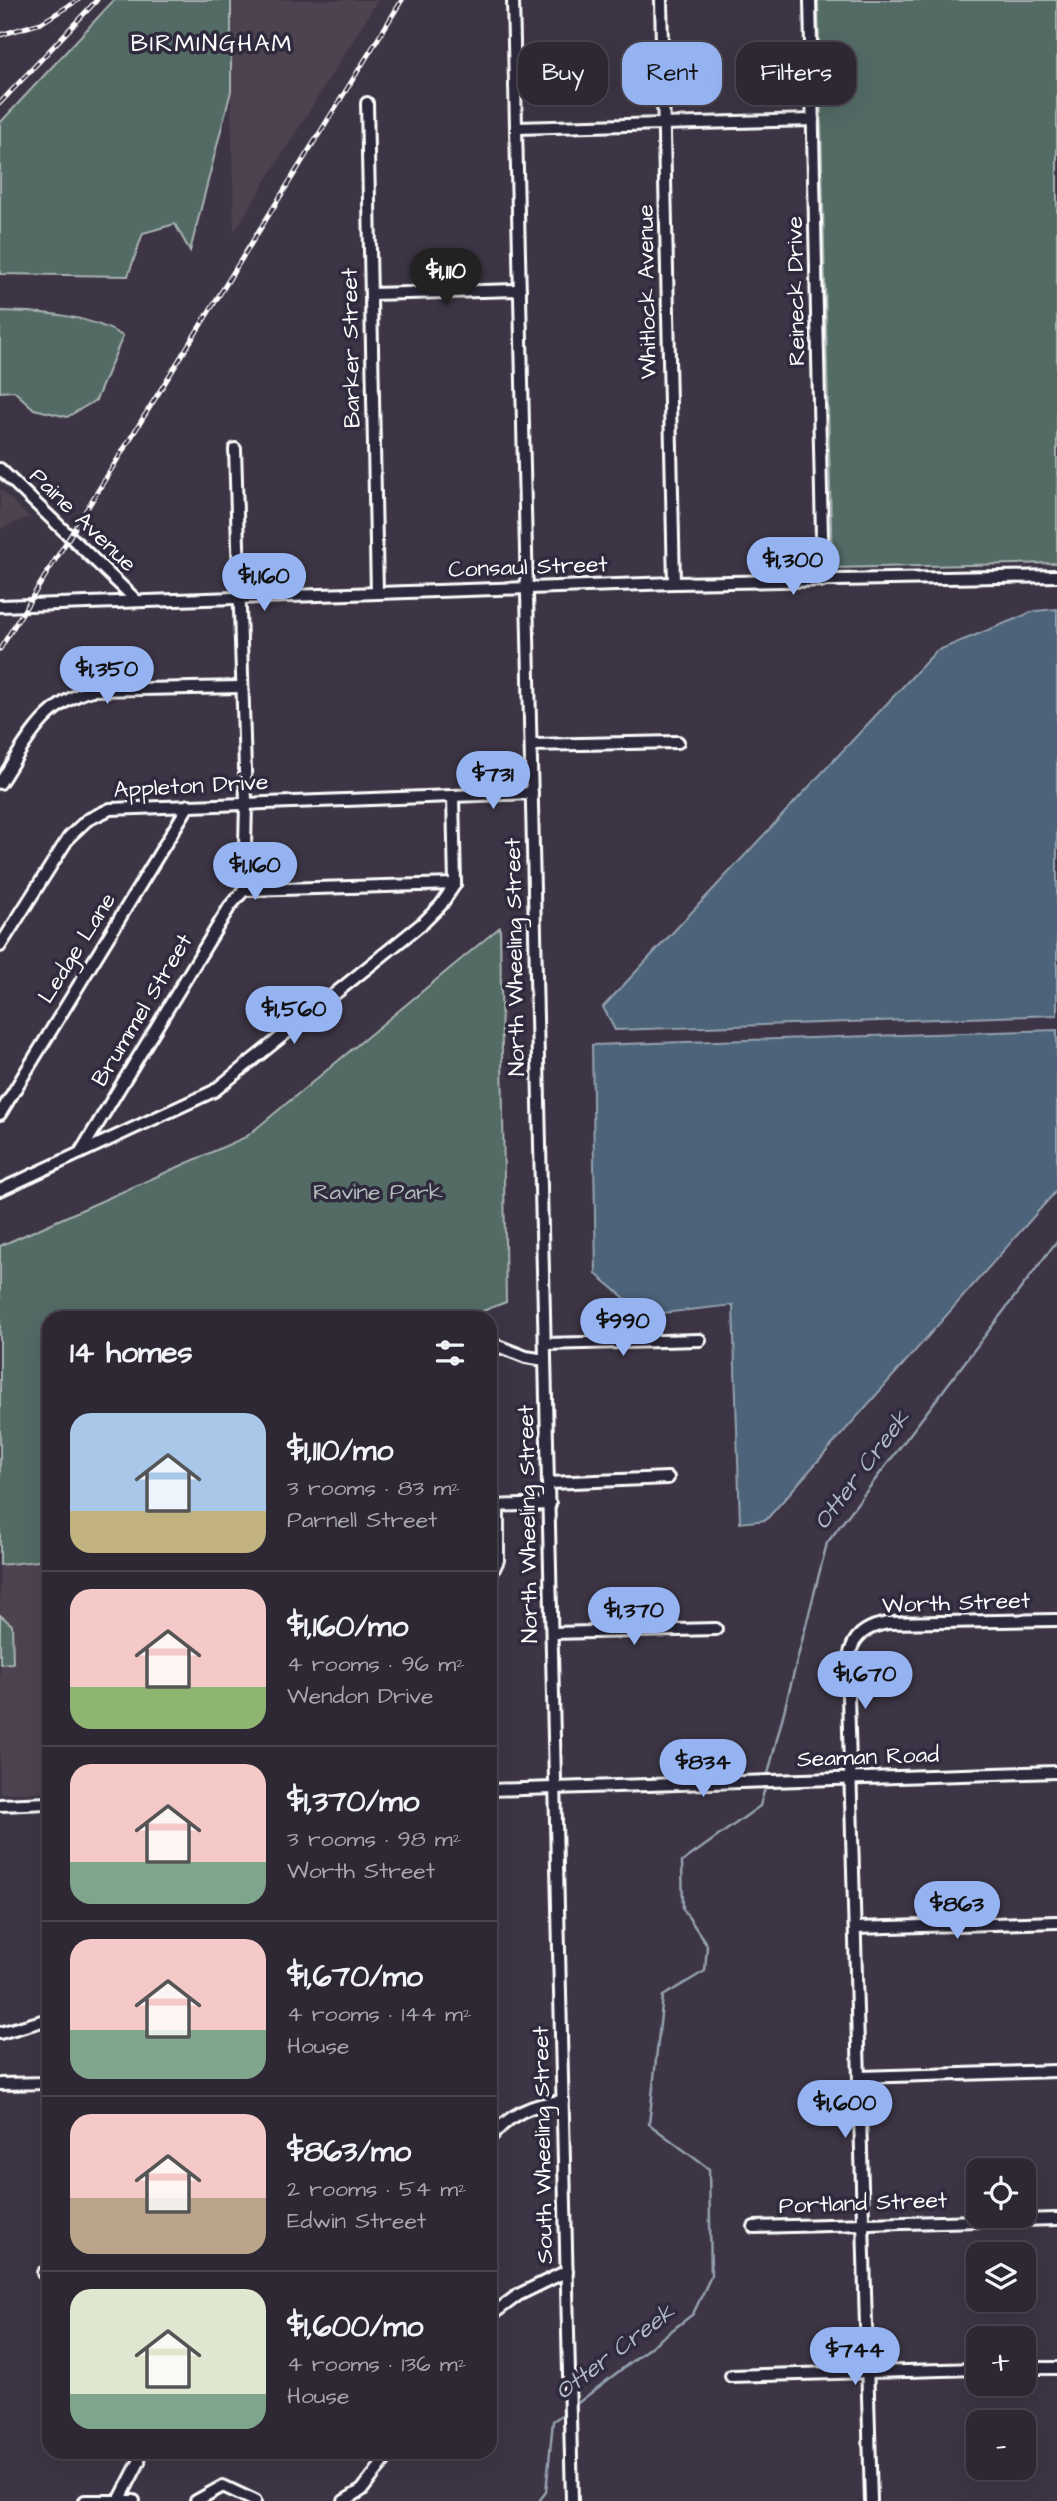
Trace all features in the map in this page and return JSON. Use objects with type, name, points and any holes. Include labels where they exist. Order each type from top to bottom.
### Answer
[{"type":"street","name":"North Wheeling Street","points":[[513,0],[550,1504],[554,1788]]},
{"type":"street","name":"Whitlock Avenue","points":[[661,0],[674,583]]},
{"type":"street","name":"Reineck Drive","points":[[810,0],[823,581]]},
{"type":"street","name":"Barker Street","points":[[367,103],[377,593]]},
{"type":"street","points":[[517,128],[813,120]]},
{"type":"street","points":[[372,294],[520,290]]},
{"type":"street","points":[[234,449],[246,803],[244,890],[456,884]]},
{"type":"street","name":"Paine Avenue","points":[[0,469],[137,601]]},
{"type":"street","name":"Consaul Street","points":[[0,606],[674,583],[1057,576]]},
{"type":"street","points":[[0,783],[26,742],[55,706],[71,696],[92,690],[241,687]]},
{"type":"street","points":[[531,745],[678,742]]},
{"type":"street","name":"Appleton Drive","points":[[0,946],[78,826],[110,810],[532,793]]},
{"type":"street","points":[[0,1190],[214,1091],[424,922],[456,884],[453,797]]},
{"type":"street","name":"Ledge Lane","points":[[0,1114],[190,805]]},
{"type":"street","name":"Brummel Street","points":[[80,1153],[230,906],[244,890]]},
{"type":"street","points":[[545,1344],[700,1340]]},
{"type":"street","points":[[497,1346],[526,1357],[545,1360]]},
{"type":"street","points":[[549,1483],[667,1478]]},
{"type":"street","points":[[497,1506],[550,1504]]},
{"type":"street","name":"Worth Street","points":[[851,1779],[848,1666],[850,1650],[859,1634],[874,1626],[888,1623],[1057,1620]]},
{"type":"street","points":[[552,1633],[716,1629]]},
{"type":"street","name":"Seaman Road","points":[[497,1790],[1057,1772]]},
{"type":"street","points":[[851,1779],[871,2501]]},
{"type":"street","name":"South Wheeling Street","points":[[554,1788],[572,2501]]},
{"type":"street","points":[[0,1805],[42,1803]]},
{"type":"street","points":[[855,1928],[1057,1923]]},
{"type":"street","points":[[0,2032],[42,2021]]},
{"type":"street","points":[[859,2077],[1057,2071]]},
{"type":"street","points":[[0,2084],[42,2082]]},
{"type":"street","points":[[497,2130],[507,2118],[539,2103],[563,2101]]},
{"type":"street","name":"Portland Street","points":[[754,2227],[1057,2219]]},
{"type":"street","points":[[497,2311],[517,2295],[567,2271]]},
{"type":"street","points":[[1036,2368],[1057,2368]]},
{"type":"street","points":[[731,2376],[966,2369]]},
{"type":"street","points":[[120,2499],[139,2459]]},
{"type":"street","points":[[344,2501],[362,2490],[386,2459]]},
{"type":"street","points":[[196,2501],[223,2486],[255,2501]]},
{"type":"street","points":[[85,2501],[134,2501]]},
{"type":"shaded area","points":[[231,0],[378,0],[234,232],[231,91]]},
{"type":"shaded area","points":[[0,489],[29,517],[0,529]]},
{"type":"shaded area","points":[[42,1558],[42,1792],[0,1793],[0,1565],[38,1561]]},
{"type":"green space","points":[[114,0],[231,0],[231,91],[190,251],[175,224],[143,233],[128,276],[0,274],[0,123]]},
{"type":"green space","points":[[818,0],[1057,0],[1057,563],[832,568],[821,105],[856,105],[856,42],[819,42]]},
{"type":"green space","points":[[0,311],[79,319],[123,336],[96,400],[67,417],[34,409],[14,391],[0,392]]},
{"type":"green space","name":"Ravine Park","points":[[500,927],[506,1302],[483,1311],[42,1311],[42,1558],[38,1561],[0,1565],[0,1246],[246,1137]]},
{"type":"green space","points":[[0,1615],[12,1625],[13,1663],[0,1664]]},
{"type":"water","points":[[1057,609],[1057,1015],[615,1030],[603,1007],[936,651],[1035,611]]},
{"type":"water","points":[[1057,1030],[1057,1190],[766,1520],[740,1523],[733,1305],[645,1315],[596,1274],[592,1045]]},
{"type":"waterway","name":"Otter Creek","points":[[767,1778],[827,1543],[1057,1241]]},
{"type":"waterway","name":"Otter Creek","points":[[574,2406],[693,2314],[711,2276],[709,2169],[649,2124],[663,1996],[705,1971],[707,1945],[683,1909],[682,1862],[760,1806],[766,1784]]},
{"type":"waterway","name":"Otter Creek","points":[[539,2501],[546,2492],[553,2421],[566,2412]]},
{"type":"railway","points":[[0,35],[41,23],[78,0]]},
{"type":"railway","points":[[0,103],[97,0]]},
{"type":"railway","points":[[0,649],[402,0]]},
{"type":"district","name":"BIRMINGHAM","points":[[212,44]]}]
